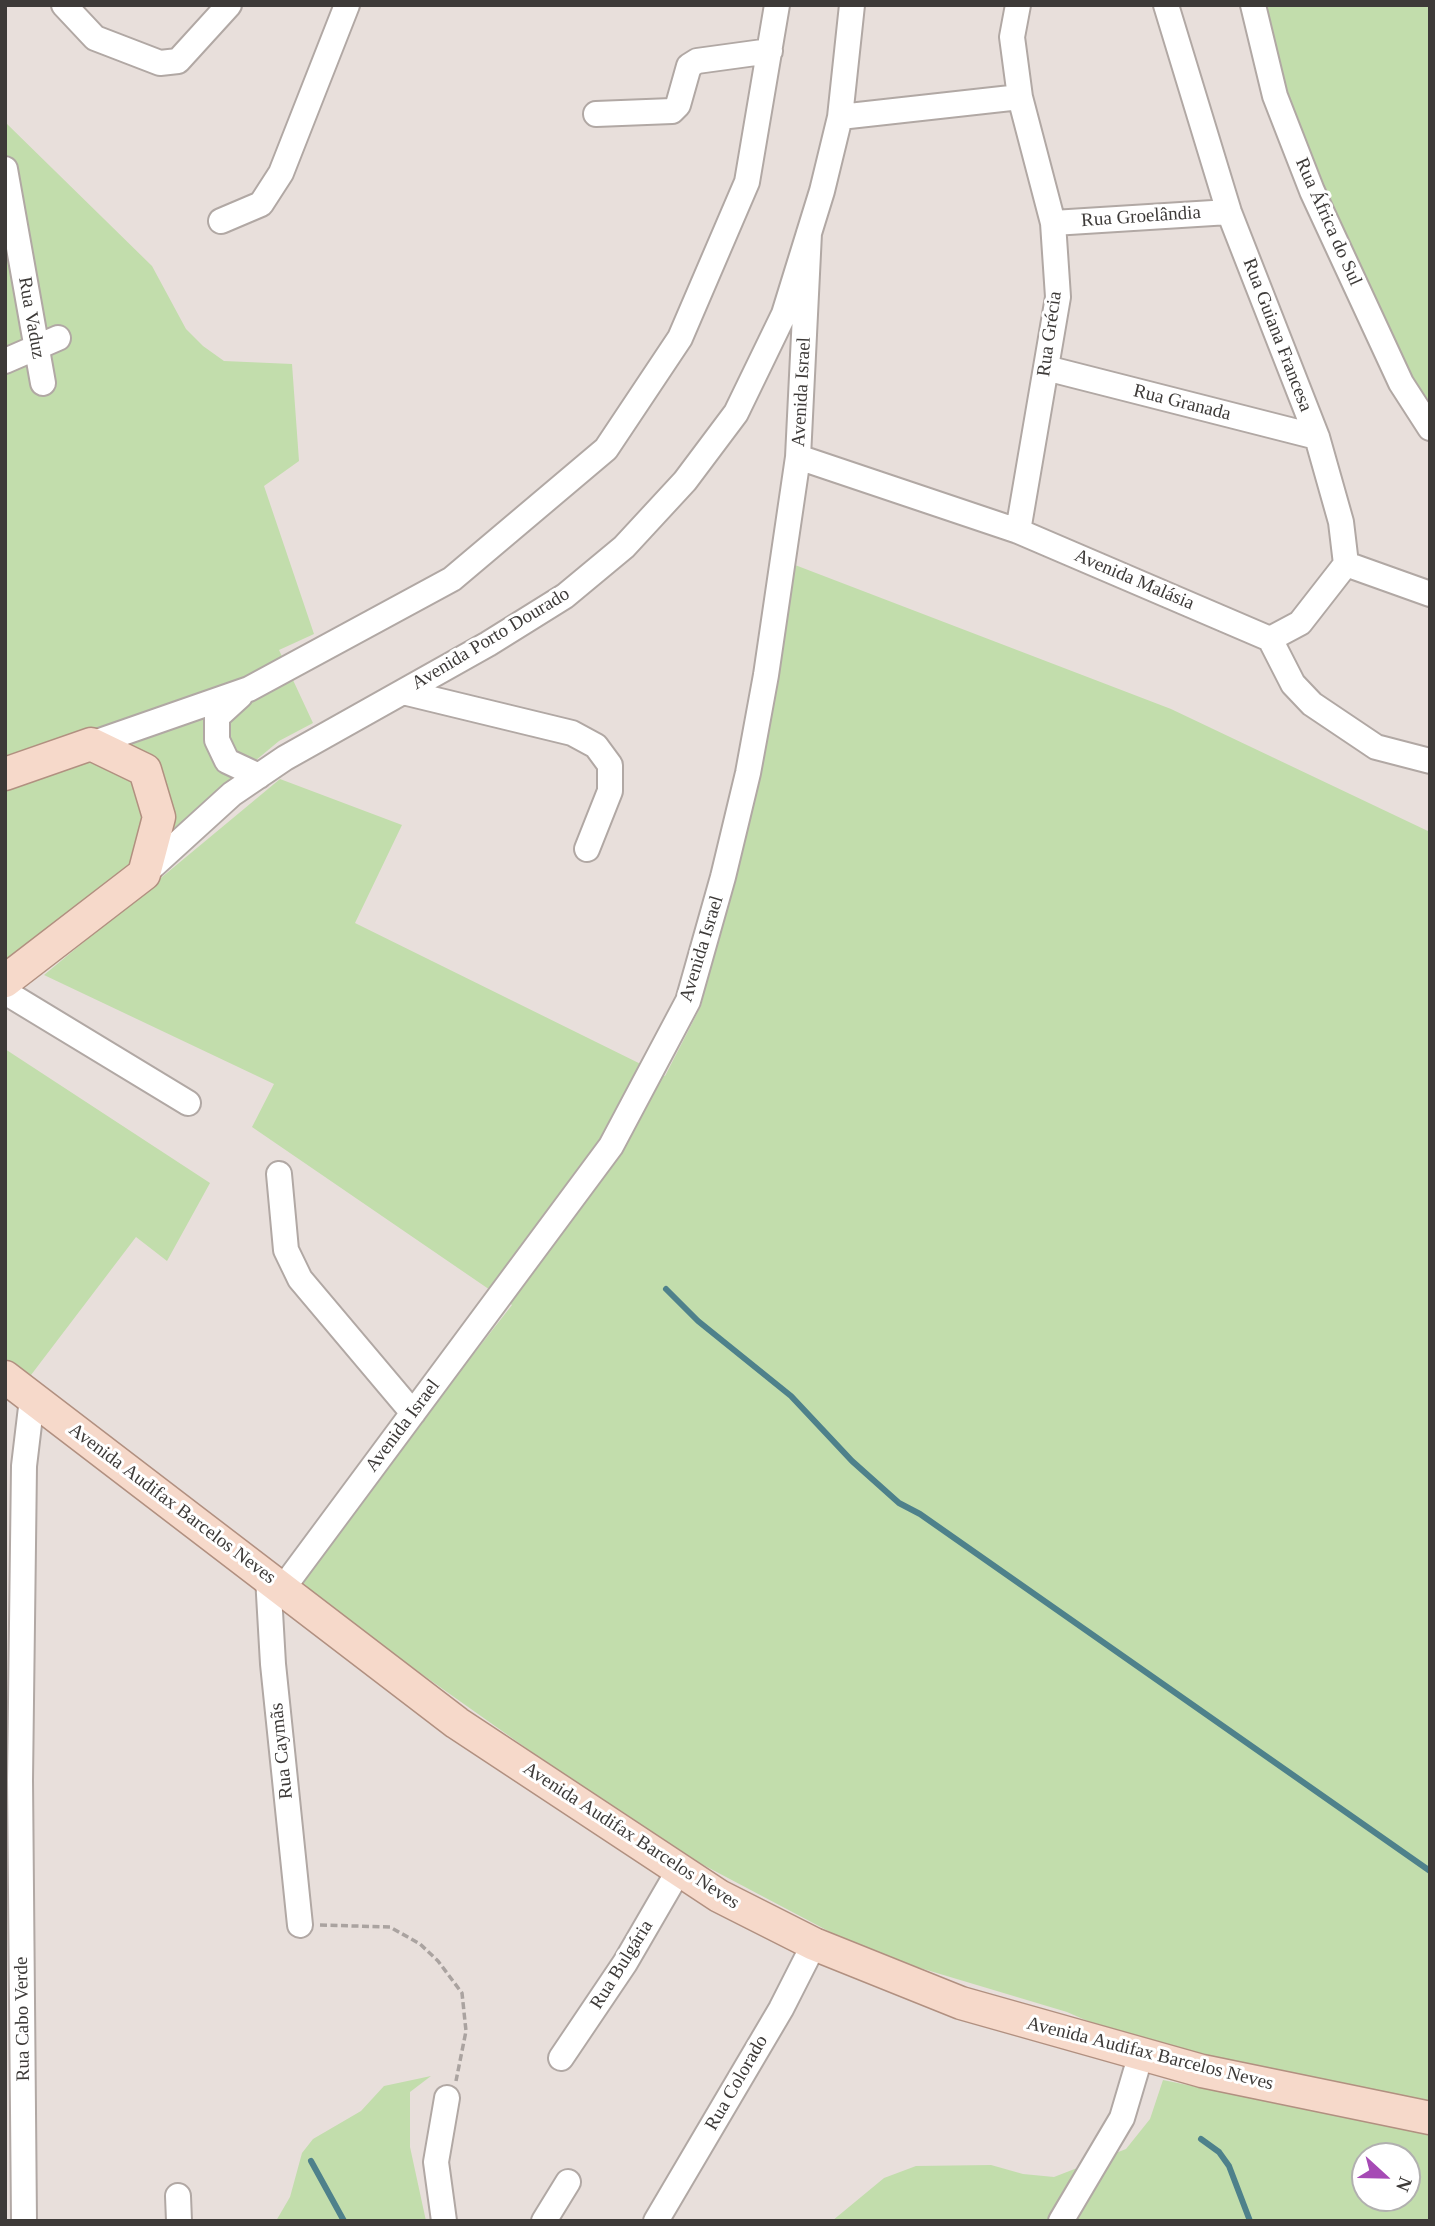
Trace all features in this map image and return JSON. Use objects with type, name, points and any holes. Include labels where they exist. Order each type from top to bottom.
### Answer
[{"type":"main road","points":[[5,774],[91,744],[145,770],[159,817],[144,874]]},
{"type":"main road","name":"Avenida Porto Dourado","points":[[5,981],[144,874]]},
{"type":"main road","name":"Avenida Audifax Barcelos Neves","points":[[13,1384],[457,1723],[719,1896],[814,1944],[961,2003],[1202,2071],[1430,2118]]},
{"type":"street","points":[[64,5],[95,38],[160,63],[178,61],[229,5]]},
{"type":"street","points":[[221,221],[261,204],[281,173],[347,5]]},
{"type":"street","points":[[91,744],[249,689],[452,579],[606,449],[680,338],[747,182],[777,5]]},
{"type":"street","name":"Avenida Porto Dourado","points":[[144,874],[232,794],[259,776],[565,596],[625,548],[685,481],[736,413],[771,345],[809,233],[840,117],[852,5]]},
{"type":"street","name":"Rua Grécia","points":[[1018,5],[1013,37],[1020,97],[1053,223],[1058,297],[1018,531]]},
{"type":"street","name":"Rua Guiana Francesa","points":[[1167,5],[1229,212],[1317,437],[1341,522],[1346,564]]},
{"type":"street","name":"Rua África do Sul","points":[[1253,5],[1275,96],[1312,191],[1401,383],[1430,428]]},
{"type":"street","points":[[596,114],[672,111],[678,105],[689,66],[697,61],[770,51]]},
{"type":"street","points":[[840,117],[1020,97]]},
{"type":"street","name":"Rua Vaduz","points":[[5,169],[47,342],[43,383]]},
{"type":"street","name":"Rua Groelândia","points":[[1053,223],[1229,212]]},
{"type":"street","name":"Avenida Israel","points":[[275,1582],[413,1413],[611,1146],[688,1001],[723,877],[748,773],[798,457],[809,233]]},
{"type":"street","points":[[5,360],[47,342]]},
{"type":"street","name":"Rua Granada","points":[[1046,368],[1317,437]]},
{"type":"street","name":"Avenida Malásia","points":[[798,457],[1018,531],[1270,639]]},
{"type":"street","points":[[1430,594],[1346,564],[1300,623],[1270,639],[1293,684],[1312,704],[1376,747],[1430,761]]},
{"type":"street","points":[[249,689],[217,717],[217,740],[227,761],[259,776]]},
{"type":"street","points":[[403,692],[572,733],[596,746],[610,765],[610,791],[587,849]]},
{"type":"street","points":[[5,992],[188,1103]]},
{"type":"street","points":[[279,1174],[286,1250],[300,1279],[413,1413]]},
{"type":"street","name":"Rua Cabo Verde","points":[[13,1384],[24,1466],[13,1827],[15,2127],[24,2221]]},
{"type":"street","name":"Rua Caymãs","points":[[275,1582],[273,1664],[300,1925]]},
{"type":"street","name":"Rua Bulgária","points":[[561,2059],[625,1963],[679,1870]]},
{"type":"street","name":"Rua Colorado","points":[[656,2221],[781,2009],[814,1944]]},
{"type":"street","points":[[1061,2221],[1122,2118],[1141,2054]]},
{"type":"street","points":[[444,2221],[436,2162],[447,2098]]},
{"type":"street","points":[[544,2221],[568,2182]]},
{"type":"street","points":[[178,2196],[179,2221]]},
{"type":"path","points":[[300,1925],[390,1927],[420,1944],[438,1961],[462,1993],[466,2031],[460,2074],[447,2098]]},
{"type":"green space","points":[[1255,5],[1430,5],[1430,416],[1305,172]]},
{"type":"green space","points":[[5,122],[152,266],[186,329],[203,346],[224,361],[292,364],[299,461],[264,486],[314,634],[279,650],[313,723],[279,741],[5,969]]},
{"type":"green space","points":[[782,560],[1171,709],[1430,832],[1430,2103],[1279,2070],[1202,2071],[1067,2012],[870,1953],[656,1840],[334,1612],[298,1578],[512,1305],[252,1127],[274,1084],[44,975],[280,779],[402,825],[355,923],[665,1076],[701,1006],[723,914]]},
{"type":"green space","points":[[5,1049],[210,1183],[167,1261],[136,1237],[31,1375],[5,1361]]},
{"type":"green space","points":[[431,2076],[410,2092],[410,2147],[426,2221],[276,2221],[290,2197],[302,2153],[313,2139],[361,2111],[384,2086]]},
{"type":"green space","points":[[1163,2080],[1430,2135],[1430,2221],[832,2221],[884,2178],[916,2166],[991,2165],[1023,2174],[1054,2177],[1126,2149],[1150,2119]]},
{"type":"waterway","points":[[666,1289],[698,1321],[791,1396],[852,1461],[899,1503],[920,1514],[1430,1871]]},
{"type":"waterway","points":[[1201,2139],[1219,2152],[1229,2166],[1250,2221]]},
{"type":"waterway","points":[[311,2161],[344,2221]]}]
